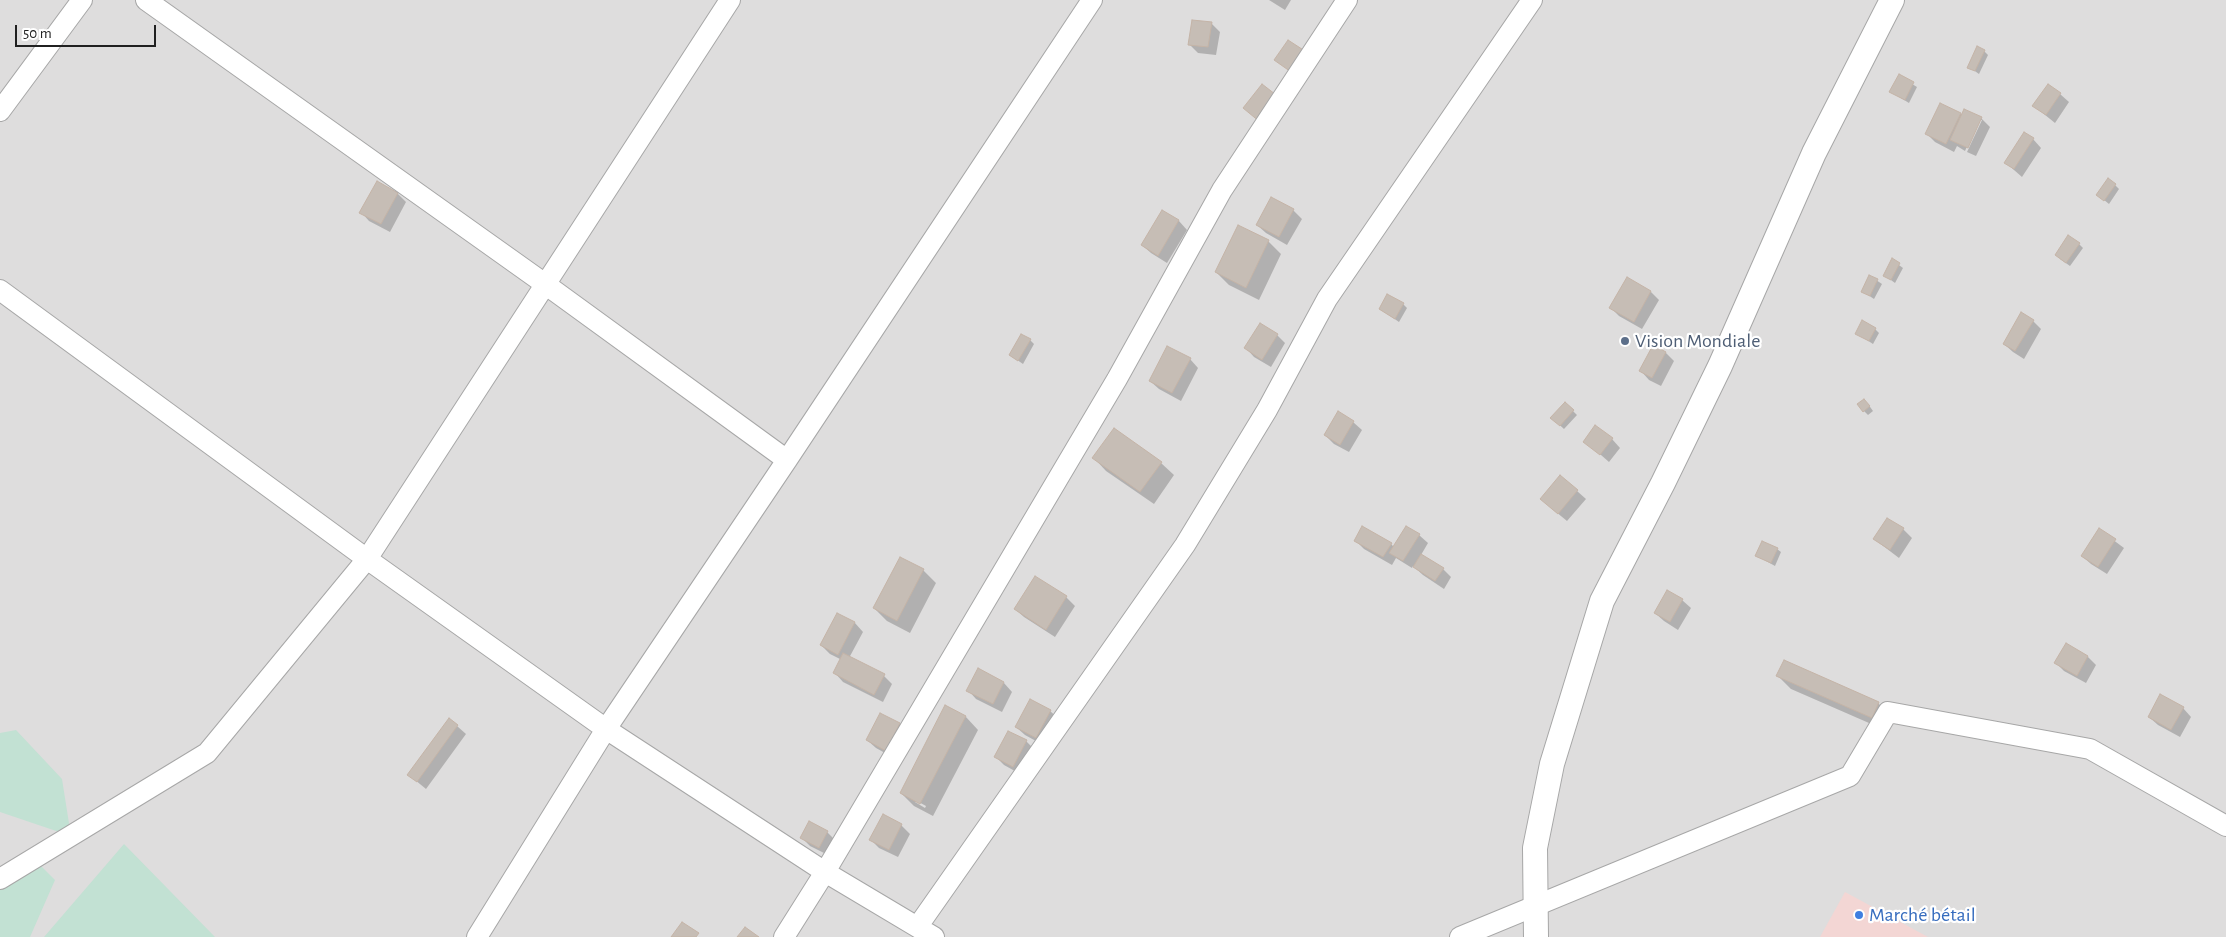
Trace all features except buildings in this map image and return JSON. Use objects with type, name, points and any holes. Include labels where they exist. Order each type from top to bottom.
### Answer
[{"type":"street","points":[[0,111],[82,0]]},
{"type":"street","points":[[146,0],[545,284],[787,460]]},
{"type":"street","points":[[0,879],[207,753],[367,559],[730,0]]},
{"type":"street","points":[[477,937],[606,729],[1092,0]]},
{"type":"street","points":[[784,937],[825,872],[1116,379],[1222,190],[1347,0]]},
{"type":"street","points":[[0,290],[367,559],[606,729],[825,872],[926,932],[1185,545],[1267,410],[1327,299],[1532,0]]},
{"type":"street","points":[[1536,937],[1535,848],[1552,764],[1602,601],[1707,393],[1814,154],[1892,0]]},
{"type":"street","points":[[1460,937],[1850,776],[1888,712],[2090,749],[2226,826]]},
{"type":"shaded area","points":[[0,0],[2226,0],[2226,937],[0,937]]},
{"type":"shaded area","name":"Marché bétail","points":[[1845,892],[1928,937],[1820,937]]},
{"type":"green space","points":[[16,730],[62,779],[71,836],[0,812],[0,733]]},
{"type":"green space","points":[[124,844],[215,937],[44,937]]},
{"type":"green space","points":[[38,863],[55,880],[30,937],[0,937],[0,886]]},
{"type":"place","name":"Vision Mondiale","points":[[1625,341]]},
{"type":"place","name":"Marché bétail","points":[[1859,915]]}]
